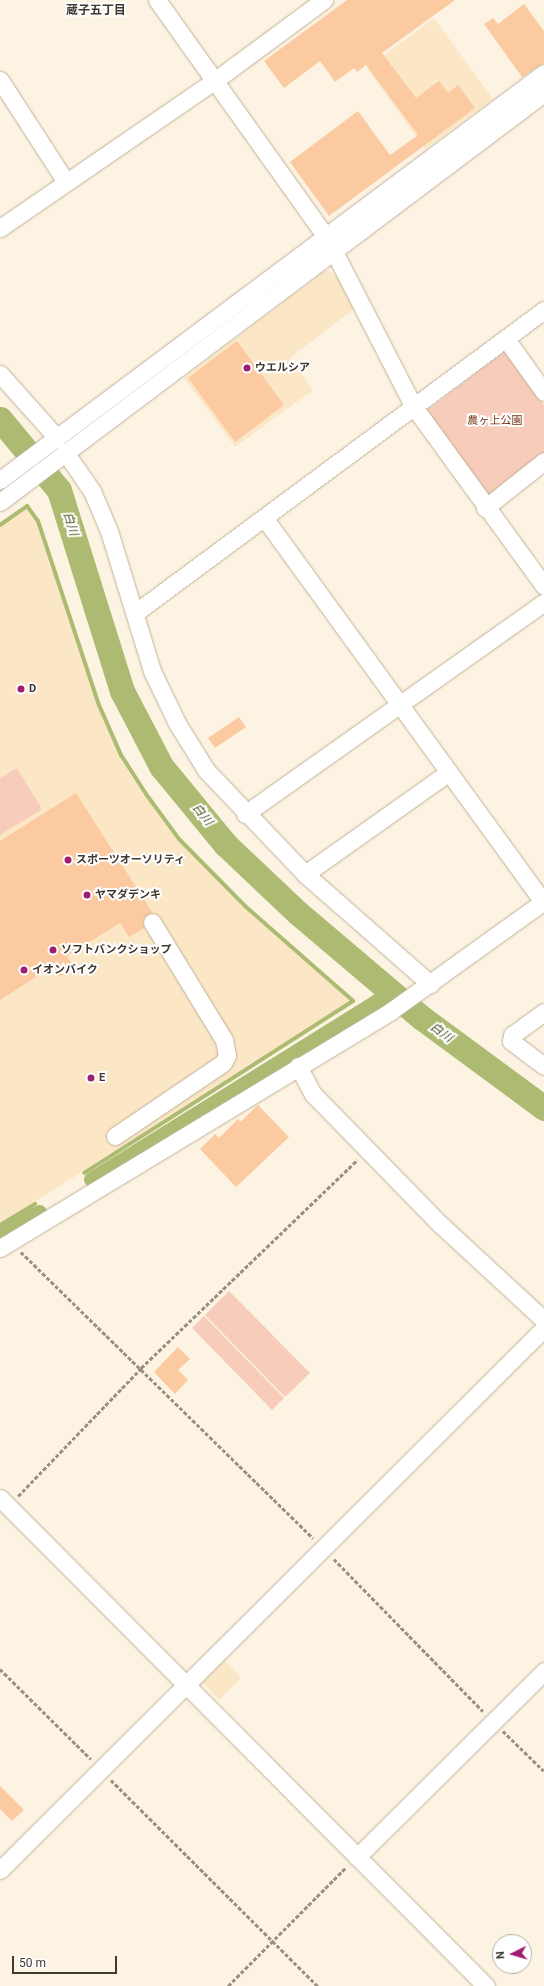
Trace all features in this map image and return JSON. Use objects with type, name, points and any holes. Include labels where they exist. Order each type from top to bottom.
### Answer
[{"type":"street","points":[[157,0],[330,244],[414,407],[485,508],[544,586]]},
{"type":"street","points":[[0,228],[214,81],[324,0]]},
{"type":"street","points":[[330,244],[544,73]]},
{"type":"street","points":[[0,80],[66,182]]},
{"type":"street","points":[[0,480],[16,469],[56,449],[330,244],[544,93]]},
{"type":"street","points":[[135,613],[265,519],[544,310]]},
{"type":"street","points":[[506,339],[544,392]]},
{"type":"street","points":[[0,374],[56,449],[92,491],[109,530],[152,671],[177,723],[206,770],[245,814],[424,989]]},
{"type":"street","points":[[0,502],[28,482],[56,449]]},
{"type":"street","points":[[485,508],[544,461]]},
{"type":"street","points":[[5,1245],[391,1011],[424,989],[543,902],[265,519]]},
{"type":"street","points":[[245,814],[544,602]]},
{"type":"street","points":[[305,874],[449,772]]},
{"type":"street","points":[[115,1136],[223,1063],[227,1055],[224,1040],[152,922]]},
{"type":"street","points":[[544,1012],[512,1035],[511,1041],[544,1066]]},
{"type":"street","points":[[0,1870],[542,1327],[312,1094],[298,1066]]},
{"type":"street","points":[[4,1502],[486,1986]]},
{"type":"street","points":[[357,1857],[544,1671]]},
{"type":"path","points":[[4,1502],[367,1149]]},
{"type":"path","points":[[5,1245],[141,1368],[323,1548],[544,1772]]},
{"type":"path","points":[[0,1669],[318,1986]]},
{"type":"path","points":[[228,1986],[357,1857]]},
{"type":"shaded area","points":[[434,18],[493,99],[425,149],[367,68]]},
{"type":"shaded area","name":"ウエルシア","points":[[326,270],[337,276],[354,309],[290,358],[313,390],[235,447],[184,378]]},
{"type":"shaded area","points":[[27,508],[36,522],[97,705],[119,756],[144,795],[178,840],[244,907],[350,1001],[0,1224],[0,527]]},
{"type":"shaded area","points":[[221,1657],[241,1678],[219,1700],[199,1679]]},
{"type":"green space","name":"農ヶ上公園","points":[[505,351],[544,405],[544,455],[488,496],[427,410]]},
{"type":"green space","points":[[17,768],[42,809],[0,835],[0,778]]},
{"type":"green space","points":[[229,1291],[310,1373],[285,1397],[205,1315]]},
{"type":"green space","points":[[204,1316],[284,1398],[272,1410],[192,1328]]},
{"type":"building","points":[[347,0],[455,0],[382,53],[416,98],[439,81],[448,93],[458,85],[475,108],[329,216],[290,162],[358,111],[390,155],[418,135],[366,65],[357,72],[354,68],[335,82],[320,61],[284,88],[264,61]]},
{"type":"building","points":[[524,4],[544,31],[544,63],[522,77],[484,24],[493,18],[498,24]]},
{"type":"building","points":[[237,341],[284,405],[235,442],[188,378]]},
{"type":"building","points":[[239,717],[246,727],[215,748],[208,738]]},
{"type":"building","points":[[76,793],[152,912],[143,918],[144,928],[129,937],[120,923],[67,956],[74,967],[60,977],[53,966],[0,1000],[0,841]]},
{"type":"building","points":[[258,1105],[289,1137],[236,1187],[200,1149],[215,1134],[219,1138],[238,1119],[240,1122]]},
{"type":"building","points":[[178,1347],[190,1359],[178,1370],[188,1380],[175,1394],[154,1372]]},
{"type":"building","points":[[0,1786],[24,1810],[12,1821],[0,1809]]},
{"type":"waterway","name":"白川","points":[[0,419],[59,490],[122,691],[161,766],[225,844],[298,913],[422,1018],[544,1108]]},
{"type":"waterway","points":[[0,525],[27,506],[38,521],[99,705],[121,755],[146,794],[179,839],[245,906],[353,1001],[84,1173]]},
{"type":"waterway","points":[[91,1179],[390,993]]},
{"type":"waterway","points":[[0,1225],[35,1204]]},
{"type":"waterway","points":[[0,1232],[39,1212]]},
{"type":"place","name":"ウエルシア","points":[[247,368]]},
{"type":"place","name":"D","points":[[21,689]]},
{"type":"place","name":"スポーツオーソリティ","points":[[68,860]]},
{"type":"place","name":"ヤマダデンキ","points":[[87,895]]},
{"type":"place","name":"ソフトバンクショップ","points":[[53,950]]},
{"type":"place","name":"イオンバイク","points":[[24,970]]},
{"type":"place","name":"E","points":[[91,1078]]},
{"type":"district","name":"蔵子五丁目","points":[[96,11]]}]
